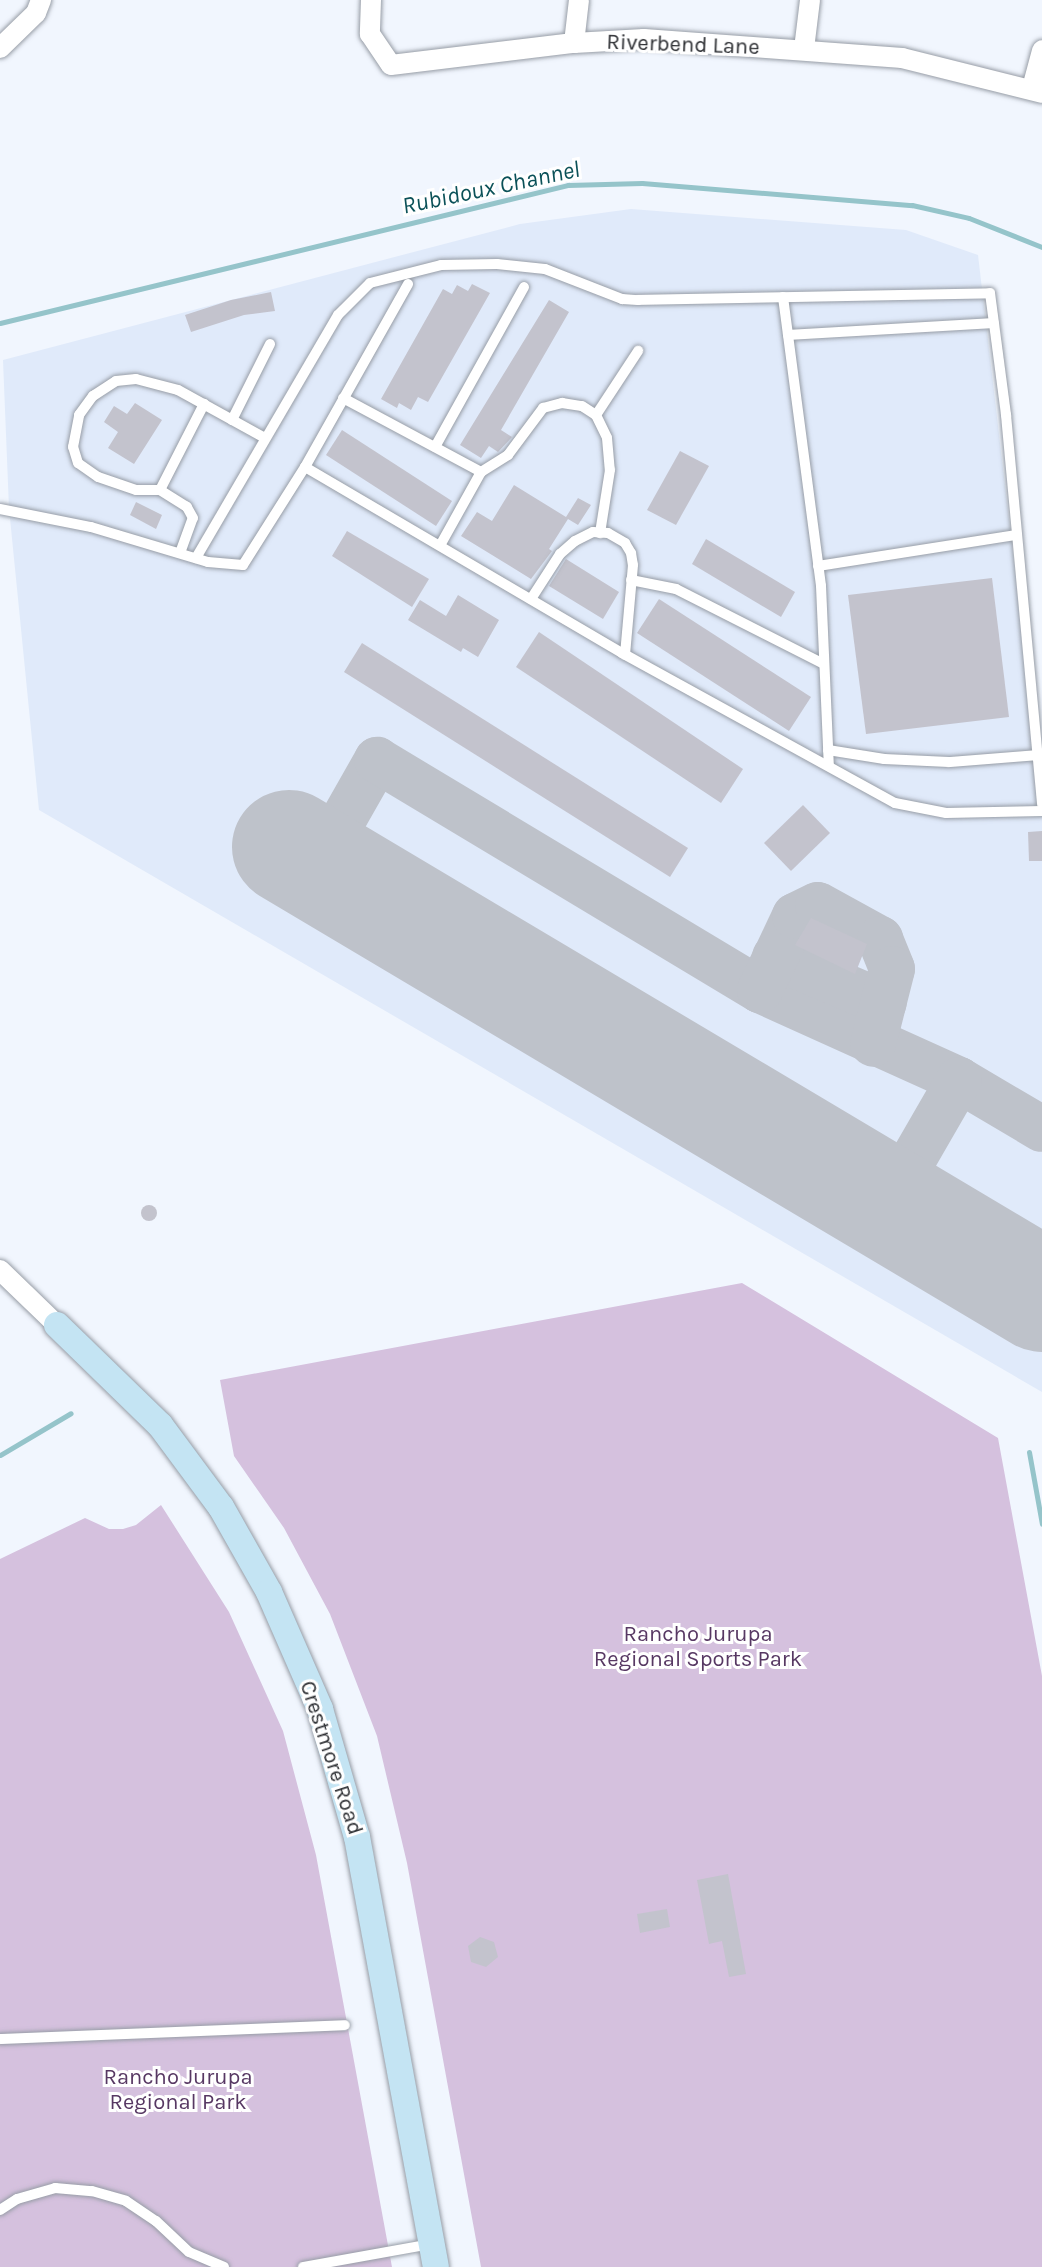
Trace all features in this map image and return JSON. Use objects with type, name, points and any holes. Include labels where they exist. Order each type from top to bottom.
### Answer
[{"type":"street","points":[[0,48],[36,13],[41,0]]},
{"type":"street","name":"Riverbend Lane","points":[[371,0],[370,34],[391,65],[574,43],[644,39],[902,58],[1037,90]]},
{"type":"street","points":[[574,43],[579,0]]},
{"type":"street","points":[[804,49],[810,0]]},
{"type":"street","points":[[1037,90],[1042,50]]},
{"type":"street","points":[[0,1270],[57,1325]]},
{"type":"street","name":"Crestmore Road","points":[[57,1325],[160,1425],[221,1507],[269,1592],[320,1709],[357,1837],[434,2256]]},
{"type":"lane","points":[[196,558],[338,315],[357,292],[370,283],[413,270],[497,264],[545,269],[622,299],[638,300],[990,293],[1042,804]]},
{"type":"lane","points":[[0,509],[91,527],[196,558],[243,565],[305,467],[408,284]]},
{"type":"lane","points":[[435,447],[524,287]]},
{"type":"lane","points":[[783,297],[818,566],[829,766]]},
{"type":"lane","points":[[788,335],[994,323]]},
{"type":"lane","points":[[232,420],[270,344]]},
{"type":"lane","points":[[596,415],[638,351]]},
{"type":"lane","points":[[180,553],[193,518],[187,507],[160,490],[123,486],[98,477],[78,463],[73,447],[79,415],[93,396],[116,381],[136,379],[178,390],[265,438]]},
{"type":"lane","points":[[343,398],[481,472]]},
{"type":"lane","points":[[441,544],[481,472],[508,455],[543,408],[562,403],[582,406],[596,415],[607,438],[610,470],[600,533]]},
{"type":"lane","points":[[160,490],[204,404]]},
{"type":"lane","points":[[305,467],[441,544],[625,655],[895,803],[946,813],[1042,811]]},
{"type":"lane","points":[[531,599],[560,554],[575,541],[600,533],[625,543],[631,553],[625,655]]},
{"type":"lane","points":[[818,566],[1017,535]]},
{"type":"lane","points":[[631,580],[676,589],[824,664]]},
{"type":"lane","points":[[828,750],[884,759],[949,762],[1037,755]]},
{"type":"lane","points":[[0,2039],[345,2025]]},
{"type":"lane","points":[[0,2210],[17,2199],[55,2188],[92,2191],[126,2201],[156,2221],[189,2252],[224,2267]]},
{"type":"lane","points":[[303,2267],[434,2256]]},
{"type":"shaded area","points":[[631,209],[906,230],[978,255],[1042,802],[1042,1392],[39,810],[9,508],[3,360],[520,224]]},
{"type":"green space","name":"Rancho Jurupa Regional Sports Park","points":[[742,1283],[998,1438],[1042,1676],[1042,2267],[481,2267],[407,1863],[377,1736],[330,1614],[284,1528],[234,1456],[220,1380]]},
{"type":"green space","name":"Rancho Jurupa Regional Park","points":[[161,1505],[229,1612],[283,1731],[316,1855],[392,2267],[0,2267],[0,1559],[85,1518],[109,1529],[123,1529],[136,1525]]},
{"type":"building","points":[[472,284],[490,293],[428,402],[418,397],[411,410],[399,403],[397,408],[381,399],[443,289],[452,294],[457,285],[468,291]]},
{"type":"building","points":[[271,292],[275,311],[244,315],[191,332],[185,315],[231,300]]},
{"type":"building","points":[[549,300],[569,312],[501,430],[512,437],[498,452],[489,446],[481,458],[460,445]]},
{"type":"building","points":[[135,403],[162,420],[134,464],[108,448],[118,432],[104,422],[114,406],[127,414]]},
{"type":"building","points":[[342,430],[452,501],[436,526],[326,455]]},
{"type":"building","points":[[680,451],[709,466],[676,525],[647,510]]},
{"type":"building","points":[[514,485],[566,517],[578,498],[591,505],[578,525],[568,519],[549,549],[552,551],[531,579],[461,536],[477,512],[492,521]]},
{"type":"building","points":[[136,502],[162,515],[156,529],[130,515]]},
{"type":"building","points":[[347,531],[429,579],[412,607],[332,556]]},
{"type":"building","points":[[706,539],[795,592],[781,617],[692,564]]},
{"type":"building","points":[[566,559],[619,592],[603,619],[549,586]]},
{"type":"building","points":[[992,578],[1009,717],[866,734],[848,595]]},
{"type":"building","points":[[458,595],[499,620],[478,657],[463,648],[461,652],[408,620],[420,600],[446,616]]},
{"type":"building","points":[[659,599],[811,697],[789,731],[637,633]]},
{"type":"building","points":[[539,632],[743,769],[721,803],[516,667]]},
{"type":"building","points":[[362,643],[688,848],[670,877],[344,672]]},
{"type":"building","points":[[803,805],[830,833],[791,871],[764,843]]},
{"type":"building","points":[[1042,831],[1042,861],[1029,861],[1028,832]]},
{"type":"building","points":[[811,918],[867,944],[855,974],[795,945]]},
{"type":"building","points":[[146,1205],[152,1205],[157,1213],[155,1219],[146,1221],[141,1216],[141,1210]]},
{"type":"building","points":[[728,1874],[746,1974],[729,1977],[722,1941],[709,1944],[697,1880]]},
{"type":"building","points":[[667,1909],[670,1927],[640,1933],[637,1914]]},
{"type":"building","points":[[480,1937],[494,1942],[498,1957],[486,1967],[471,1962],[468,1946]]},
{"type":"waterway","name":"Rubidoux Channel","points":[[0,323],[568,185],[642,183],[912,205],[969,218],[1042,247]]},
{"type":"waterway","points":[[0,1455],[71,1413]]},
{"type":"waterway","points":[[1029,1452],[1042,1524]]},
{"type":"taxiway","points":[[318,864],[377,760],[760,990],[959,1080],[1042,1129]]},
{"type":"taxiway","points":[[760,990],[795,916],[818,905],[880,939],[892,969],[873,1044]]},
{"type":"taxiway","points":[[775,957],[884,1003]]},
{"type":"taxiway","points":[[888,1203],[959,1080]]},
{"type":"runway","points":[[289,847],[1042,1295]]}]
